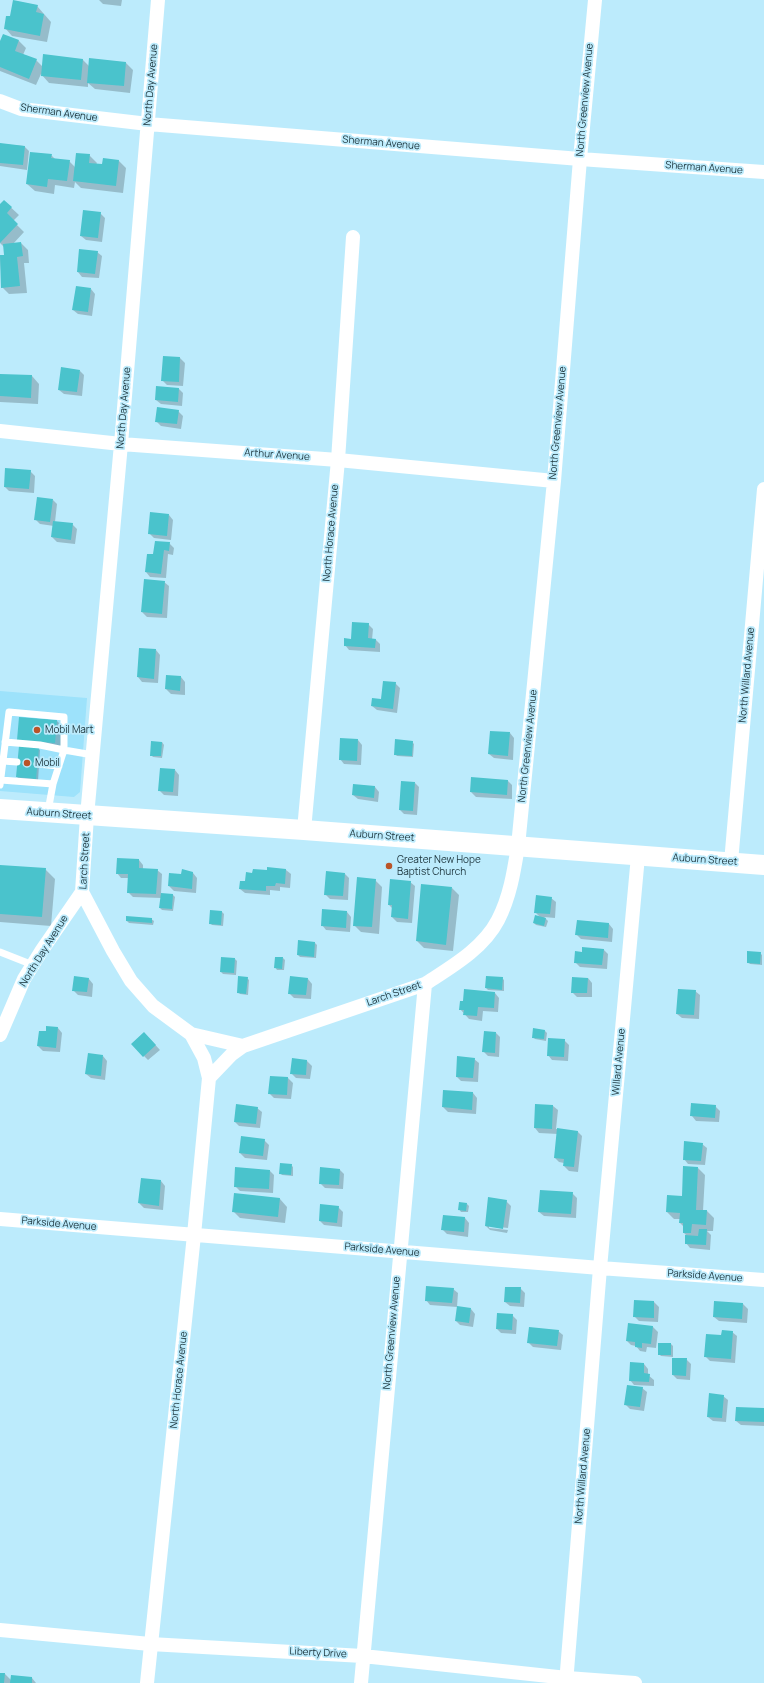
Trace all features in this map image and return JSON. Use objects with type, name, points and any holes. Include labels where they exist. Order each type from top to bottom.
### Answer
[{"type":"main road","name":"Auburn Street","points":[[0,809],[304,830],[764,865]]},
{"type":"street","name":"North Day Avenue","points":[[87,816],[121,444],[158,0]]},
{"type":"street","name":"North Greenview Avenue","points":[[518,846],[554,481],[580,159],[595,0]]},
{"type":"street","name":"Sherman Avenue","points":[[0,101],[21,109],[148,124],[580,159],[764,172]]},
{"type":"street","name":"North Horace Avenue","points":[[304,830],[338,460],[353,237]]},
{"type":"street","name":"Arthur Avenue","points":[[0,431],[121,444],[338,460],[554,481]]},
{"type":"street","name":"North Willard Avenue","points":[[731,862],[764,489]]},
{"type":"street","name":"Larch Street","points":[[87,816],[82,892],[113,951],[131,981],[153,1006],[191,1034],[243,1046]]},
{"type":"street","name":"Larch Street","points":[[209,1078],[232,1054],[243,1046],[425,984],[472,952],[491,931],[498,920],[513,877],[518,846]]},
{"type":"street","name":"Willard Avenue","points":[[600,1268],[638,856]]},
{"type":"street","name":"North Day Avenue","points":[[0,1037],[24,979],[82,892]]},
{"type":"street","name":"North Greenview Avenue","points":[[361,1683],[399,1252],[425,984]]},
{"type":"street","name":"Larch Street","points":[[191,1034],[204,1058],[209,1078]]},
{"type":"street","name":"North Horace Avenue","points":[[147,1683],[209,1078]]},
{"type":"street","name":"Parkside Avenue","points":[[0,1219],[764,1280]]},
{"type":"street","name":"North Willard Avenue","points":[[566,1680],[600,1268]]},
{"type":"street","name":"Liberty Drive","points":[[0,1630],[150,1644],[363,1656],[566,1680],[635,1683]]},
{"type":"lane","points":[[0,785],[9,712],[64,717],[64,750],[53,784],[48,813]]},
{"type":"lane","points":[[5,742],[40,745],[93,755]]},
{"type":"lane","points":[[3,761],[17,762]]},
{"type":"lane","points":[[37,764],[59,766]]},
{"type":"lane","points":[[0,780],[53,784]]},
{"type":"lane","points":[[0,952],[33,965]]},
{"type":"shaded area","points":[[0,691],[87,698],[80,792],[74,797],[0,791]]},
{"type":"building","points":[[13,0],[38,5],[36,12],[44,14],[40,36],[4,29],[6,16],[10,16]]},
{"type":"building","points":[[3,34],[19,40],[15,51],[37,59],[29,79],[0,67],[0,41]]},
{"type":"building","points":[[43,54],[83,59],[81,80],[41,76]]},
{"type":"building","points":[[89,58],[126,62],[124,86],[87,83]]},
{"type":"building","points":[[0,143],[25,146],[23,165],[0,163]]},
{"type":"building","points":[[30,152],[52,154],[51,158],[70,160],[67,181],[48,179],[47,187],[26,184]]},
{"type":"building","points":[[76,153],[90,154],[89,163],[102,164],[103,158],[119,160],[116,186],[73,181]]},
{"type":"building","points":[[4,200],[12,207],[7,213],[18,224],[0,243],[0,204]]},
{"type":"building","points":[[83,210],[101,212],[98,238],[80,236]]},
{"type":"building","points":[[21,242],[23,256],[17,257],[20,286],[1,288],[0,255],[4,255],[3,244]]},
{"type":"building","points":[[79,249],[98,251],[95,274],[77,272]]},
{"type":"building","points":[[76,286],[91,288],[88,312],[72,310]]},
{"type":"building","points":[[163,356],[180,357],[179,382],[161,381]]},
{"type":"building","points":[[61,367],[80,370],[77,392],[58,390]]},
{"type":"building","points":[[0,374],[32,375],[31,398],[0,396]]},
{"type":"building","points":[[156,386],[179,388],[178,402],[155,400]]},
{"type":"building","points":[[157,407],[179,410],[177,424],[155,422]]},
{"type":"building","points":[[5,468],[31,470],[29,489],[4,487]]},
{"type":"building","points":[[37,497],[53,499],[50,522],[34,520]]},
{"type":"building","points":[[150,512],[169,514],[167,536],[148,534]]},
{"type":"building","points":[[53,521],[73,523],[71,540],[51,537]]},
{"type":"building","points":[[155,541],[170,542],[169,551],[164,550],[161,574],[145,572],[147,554],[153,554]]},
{"type":"building","points":[[144,579],[165,581],[162,614],[141,612]]},
{"type":"building","points":[[352,622],[369,623],[368,638],[376,639],[375,648],[344,646],[344,638],[351,639]]},
{"type":"building","points":[[139,648],[156,649],[154,679],[137,677]]},
{"type":"building","points":[[166,675],[181,676],[180,691],[165,689]]},
{"type":"building","points":[[383,681],[396,682],[393,709],[371,706],[372,698],[381,699]]},
{"type":"building","name":"Mobil Mart","points":[[19,717],[57,720],[55,743],[17,740]]},
{"type":"building","points":[[490,731],[510,732],[508,756],[488,754]]},
{"type":"building","points":[[340,738],[358,739],[357,761],[339,760]]},
{"type":"building","points":[[395,739],[413,741],[412,756],[394,755]]},
{"type":"building","points":[[151,741],[162,742],[161,756],[150,756]]},
{"type":"building","name":"Mobil","points":[[19,746],[39,747],[36,779],[16,777]]},
{"type":"building","points":[[160,768],[175,769],[173,792],[158,791]]},
{"type":"building","points":[[471,777],[508,780],[507,795],[470,792]]},
{"type":"building","points":[[401,781],[415,782],[413,811],[399,810]]},
{"type":"building","points":[[353,784],[375,786],[374,798],[352,795]]},
{"type":"building","points":[[117,858],[139,859],[139,868],[158,869],[156,894],[127,893],[128,874],[116,874]]},
{"type":"building","points":[[0,865],[46,868],[42,917],[0,914]]},
{"type":"building","points":[[267,867],[286,869],[285,884],[276,883],[275,886],[266,886],[266,891],[239,889],[240,881],[245,881],[246,872],[252,873],[253,869],[267,870]]},
{"type":"building","points":[[182,869],[193,872],[192,889],[168,886],[169,873],[181,874]]},
{"type":"building","points":[[326,871],[345,873],[343,896],[324,895]]},
{"type":"building","points":[[357,877],[376,879],[372,927],[353,926]]},
{"type":"building","points":[[390,879],[411,881],[408,919],[391,917],[392,905],[388,905]]},
{"type":"building","points":[[421,884],[452,887],[446,945],[416,941]]},
{"type":"building","points":[[161,893],[173,894],[172,909],[159,908]]},
{"type":"building","points":[[536,895],[552,897],[550,914],[534,913]]},
{"type":"building","points":[[322,909],[347,911],[346,928],[321,926]]},
{"type":"building","points":[[210,910],[222,911],[221,925],[209,924]]},
{"type":"building","points":[[535,915],[546,918],[544,926],[533,923]]},
{"type":"building","points":[[126,916],[152,918],[152,923],[126,921]]},
{"type":"building","points":[[577,920],[609,923],[608,938],[575,935]]},
{"type":"building","points":[[298,940],[315,942],[314,957],[297,955]]},
{"type":"building","points":[[582,947],[604,949],[602,965],[574,963],[575,951],[582,952]]},
{"type":"building","points":[[747,951],[761,952],[760,964],[747,963]]},
{"type":"building","points":[[221,957],[235,958],[234,973],[220,972]]},
{"type":"building","points":[[275,957],[283,957],[282,969],[274,968]]},
{"type":"building","points":[[74,976],[89,978],[87,992],[72,991]]},
{"type":"building","points":[[238,976],[248,977],[246,994],[237,993]]},
{"type":"building","points":[[290,976],[308,978],[306,995],[288,994]]},
{"type":"building","points":[[486,976],[503,977],[502,990],[485,988]]},
{"type":"building","points":[[572,977],[588,978],[587,993],[571,993]]},
{"type":"building","points":[[464,989],[495,992],[494,1008],[478,1007],[477,1016],[463,1015],[464,1010],[459,1010],[460,1001],[463,1001]]},
{"type":"building","points":[[678,989],[696,990],[694,1015],[676,1014]]},
{"type":"building","points":[[46,1026],[58,1027],[56,1048],[37,1046],[39,1031],[46,1031]]},
{"type":"building","points":[[533,1028],[545,1030],[544,1039],[532,1038]]},
{"type":"building","points":[[484,1031],[496,1032],[495,1053],[482,1052]]},
{"type":"building","points":[[144,1032],[156,1045],[143,1057],[131,1044]]},
{"type":"building","points":[[548,1038],[565,1039],[564,1057],[547,1056]]},
{"type":"building","points":[[88,1053],[103,1055],[101,1076],[85,1074]]},
{"type":"building","points":[[457,1056],[475,1058],[473,1078],[456,1077]]},
{"type":"building","points":[[292,1058],[307,1060],[306,1075],[290,1074]]},
{"type":"building","points":[[270,1076],[288,1077],[287,1095],[268,1094]]},
{"type":"building","points":[[443,1090],[473,1092],[472,1110],[442,1107]]},
{"type":"building","points":[[691,1103],[716,1105],[715,1118],[690,1116]]},
{"type":"building","points":[[236,1104],[258,1107],[256,1124],[234,1122]]},
{"type":"building","points":[[535,1104],[553,1105],[552,1129],[534,1128]]},
{"type":"building","points":[[557,1128],[578,1131],[574,1167],[563,1166],[564,1159],[554,1158]]},
{"type":"building","points":[[241,1136],[265,1139],[263,1156],[239,1153]]},
{"type":"building","points":[[684,1141],[703,1143],[701,1161],[683,1160]]},
{"type":"building","points":[[280,1163],[292,1164],[291,1175],[279,1174]]},
{"type":"building","points":[[683,1166],[698,1167],[696,1210],[707,1210],[706,1225],[692,1224],[691,1233],[683,1233],[683,1223],[679,1223],[680,1213],[666,1212],[667,1195],[682,1196]]},
{"type":"building","points":[[235,1167],[270,1170],[269,1189],[234,1187]]},
{"type":"building","points":[[320,1167],[340,1169],[339,1185],[319,1184]]},
{"type":"building","points":[[141,1178],[161,1180],[159,1206],[138,1203]]},
{"type":"building","points":[[540,1190],[573,1192],[571,1214],[538,1212]]},
{"type":"building","points":[[234,1193],[280,1198],[278,1217],[232,1212]]},
{"type":"building","points":[[488,1197],[507,1200],[503,1229],[485,1226]]},
{"type":"building","points":[[459,1202],[467,1203],[466,1211],[458,1210]]},
{"type":"building","points":[[320,1204],[339,1206],[337,1223],[319,1221]]},
{"type":"building","points":[[443,1215],[465,1217],[464,1232],[441,1230]]},
{"type":"building","points":[[699,1229],[707,1229],[706,1245],[685,1244],[685,1235],[698,1236]]},
{"type":"building","points":[[426,1286],[454,1288],[452,1303],[425,1301]]},
{"type":"building","points":[[505,1287],[521,1287],[520,1303],[504,1302]]},
{"type":"building","points":[[634,1300],[654,1301],[654,1318],[633,1317]]},
{"type":"building","points":[[714,1301],[743,1303],[742,1319],[713,1317]]},
{"type":"building","points":[[457,1306],[471,1308],[469,1323],[455,1321]]},
{"type":"building","points":[[497,1313],[513,1314],[512,1330],[496,1329]]},
{"type":"building","points":[[628,1323],[653,1326],[651,1344],[642,1343],[642,1348],[635,1347],[635,1342],[626,1341]]},
{"type":"building","points":[[529,1327],[559,1330],[557,1346],[527,1343]]},
{"type":"building","points":[[722,1330],[733,1331],[731,1359],[704,1357],[706,1334],[721,1335]]},
{"type":"building","points":[[658,1343],[671,1343],[671,1355],[658,1355]]},
{"type":"building","points":[[672,1358],[687,1358],[686,1376],[672,1375]]},
{"type":"building","points":[[630,1362],[644,1363],[644,1373],[650,1374],[649,1382],[629,1381]]},
{"type":"building","points":[[627,1385],[643,1387],[640,1407],[624,1405]]},
{"type":"building","points":[[709,1393],[724,1395],[722,1418],[707,1417]]},
{"type":"building","points":[[736,1407],[764,1408],[764,1422],[735,1421]]},
{"type":"building","points":[[0,1673],[5,1673],[4,1683],[0,1683]]},
{"type":"building","points":[[11,1675],[32,1677],[32,1683],[10,1683]]},
{"type":"place","name":"Mobil Mart","points":[[37,730]]},
{"type":"place","name":"Mobil","points":[[27,763]]},
{"type":"place","name":"Greater New Hope Baptist Church","points":[[389,866]]}]
